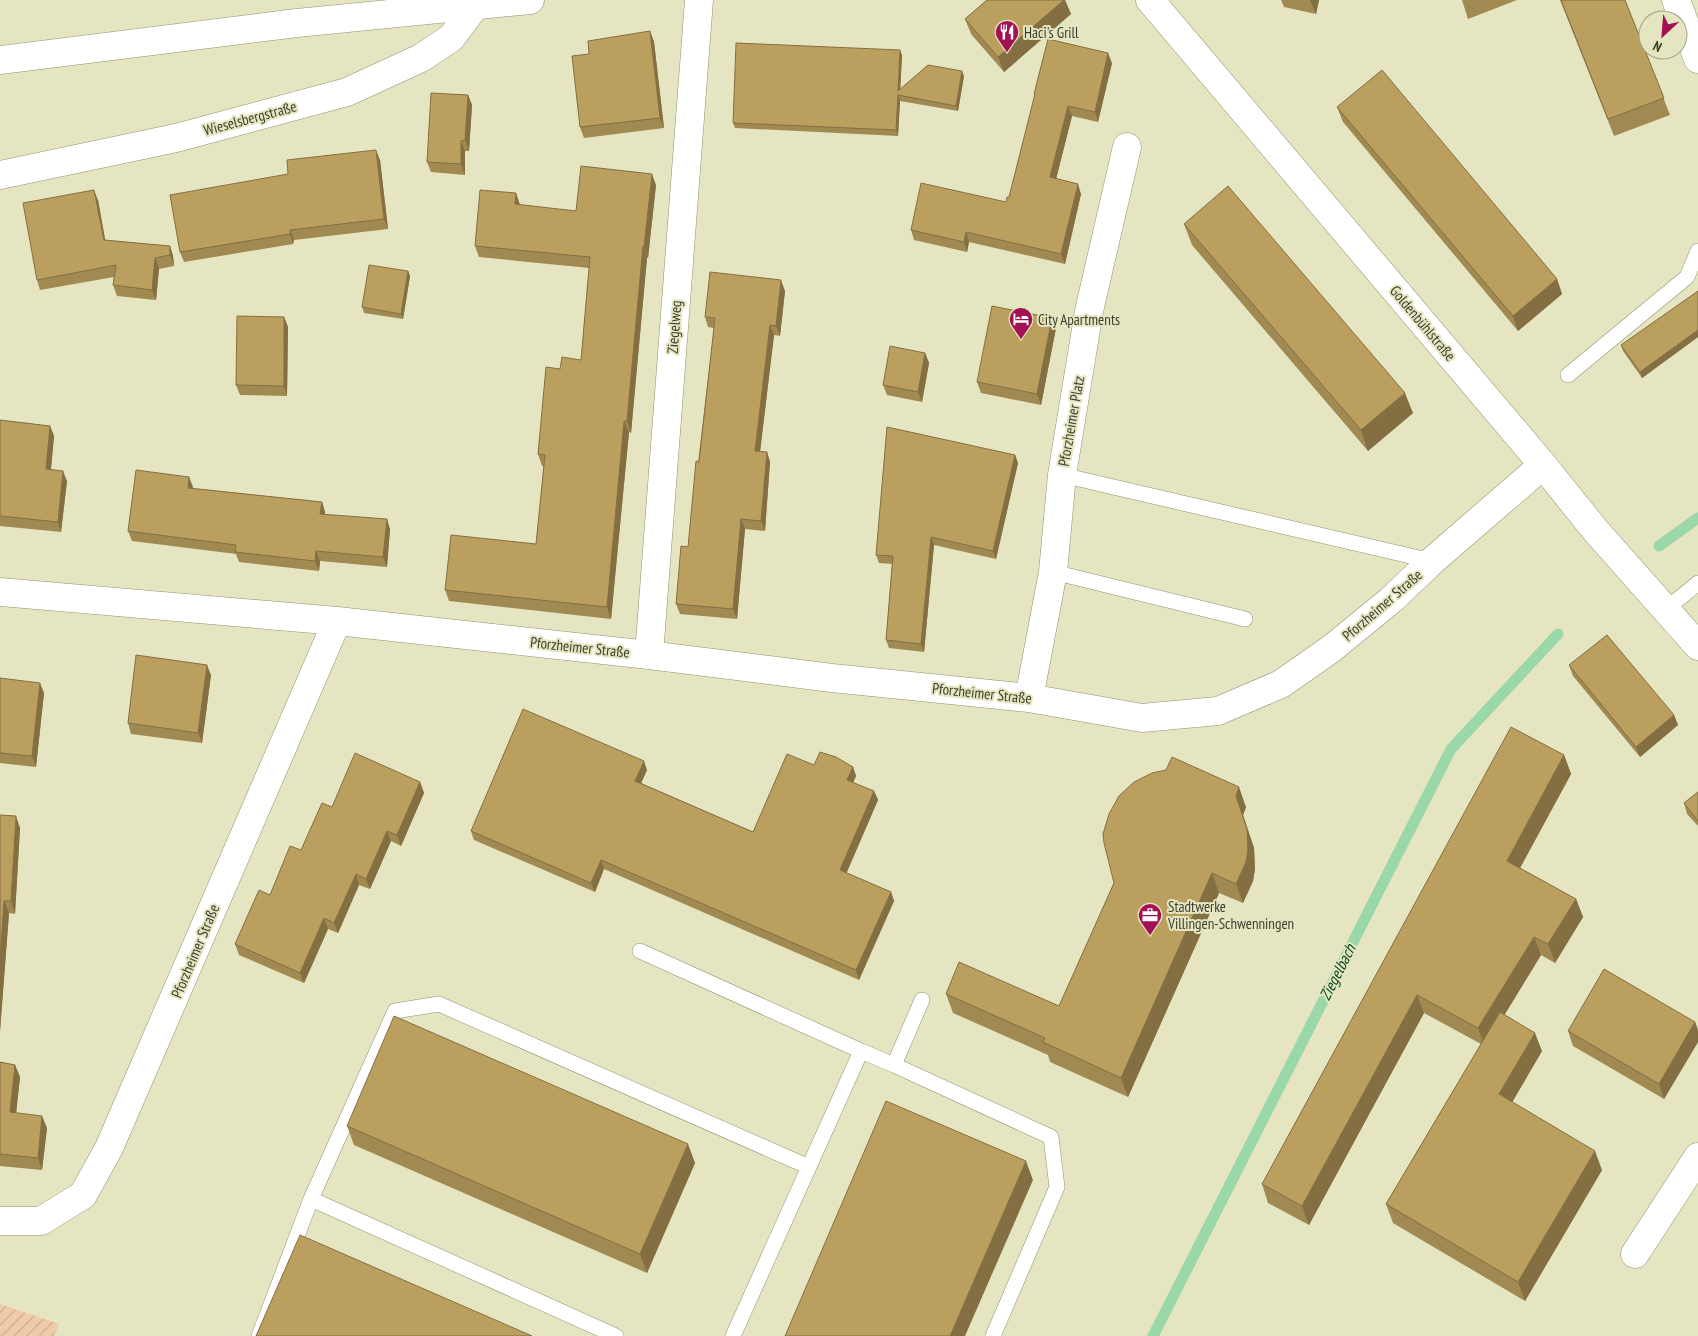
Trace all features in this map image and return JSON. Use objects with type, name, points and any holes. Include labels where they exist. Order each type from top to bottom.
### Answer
[{"type":"street","points":[[0,60],[297,23],[530,0]]},
{"type":"street","name":"Ziegelweg","points":[[649,655],[699,0]]},
{"type":"street","name":"Goldenbühlstraße","points":[[1150,0],[1543,464],[1596,531],[1698,646]]},
{"type":"street","points":[[1676,0],[1698,59]]},
{"type":"street","name":"Wieselsbergstraße","points":[[0,175],[176,138],[347,92],[421,58],[451,38],[475,6]]},
{"type":"street","name":"Pforzheimer Platz","points":[[1029,698],[1053,572],[1062,475],[1089,311],[1127,147]]},
{"type":"street","name":"Pforzheimer Straße","points":[[0,592],[337,621],[649,655],[832,678],[1029,698],[1142,718],[1218,711],[1281,684],[1339,643],[1392,600],[1543,464]]},
{"type":"street","name":"Pforzheimer Straße","points":[[0,1221],[41,1221],[83,1194],[109,1148],[337,621]]},
{"type":"street","points":[[1635,1254],[1698,1157]]},
{"type":"lane","points":[[1568,374],[1687,277],[1698,252]]},
{"type":"lane","points":[[1062,475],[1432,562]]},
{"type":"lane","points":[[1053,572],[1245,619]]},
{"type":"lane","points":[[1665,610],[1698,583]]},
{"type":"lane","points":[[640,951],[1051,1137],[1057,1187],[993,1336]]},
{"type":"lane","points":[[894,1065],[922,1000]]},
{"type":"lane","points":[[259,1336],[310,1199],[395,1011],[439,1004],[809,1167]]},
{"type":"lane","points":[[733,1336],[861,1051]]},
{"type":"lane","points":[[310,1199],[616,1336]]},
{"type":"shaded area","points":[[0,1304],[59,1324],[54,1336],[0,1336]]},
{"type":"building","name":"Haci's Grill","points":[[987,0],[1064,0],[998,57],[965,19]]},
{"type":"building","points":[[1561,0],[1625,0],[1638,33],[1638,60],[1649,60],[1664,98],[1608,119]]},
{"type":"building","points":[[650,31],[660,118],[580,127],[572,56],[589,54],[588,41]]},
{"type":"building","points":[[1048,39],[1108,53],[1095,112],[1068,106],[1050,177],[1078,184],[1061,254],[966,232],[964,242],[911,230],[921,183],[1006,202],[1007,197],[1009,197]]},
{"type":"building","points":[[736,43],[900,50],[898,91],[928,65],[962,71],[956,106],[898,95],[896,130],[733,123]]},
{"type":"building","points":[[1382,70],[1557,279],[1513,316],[1337,107]]},
{"type":"building","points":[[431,93],[468,95],[465,140],[461,141],[461,164],[427,162]]},
{"type":"building","points":[[376,150],[384,219],[290,230],[290,234],[180,252],[170,195],[288,174],[287,160]]},
{"type":"building","points":[[581,166],[652,174],[643,246],[627,421],[624,421],[607,607],[445,590],[451,535],[536,544],[545,455],[538,454],[546,367],[560,369],[562,357],[581,360],[590,257],[475,246],[480,190],[516,193],[515,204],[576,211]]},
{"type":"building","points":[[1228,186],[1405,393],[1361,430],[1184,224]]},
{"type":"building","points":[[94,190],[104,240],[170,246],[170,255],[155,258],[152,290],[113,285],[116,265],[37,280],[23,203]]},
{"type":"building","points":[[369,265],[408,271],[401,314],[362,307]]},
{"type":"building","points":[[710,272],[781,280],[776,326],[770,325],[755,451],[767,452],[761,521],[741,519],[733,609],[676,604],[681,546],[688,547],[696,461],[699,462],[715,318],[705,317]]},
{"type":"building","points":[[1698,291],[1698,330],[1640,372],[1621,345]]},
{"type":"building","points":[[992,306],[1052,318],[1037,394],[977,382]]},
{"type":"building","points":[[237,316],[284,317],[284,386],[236,385]]},
{"type":"building","points":[[890,346],[925,353],[918,392],[883,385]]},
{"type":"building","points":[[0,420],[50,426],[46,469],[63,471],[58,522],[0,516]]},
{"type":"building","points":[[887,427],[1015,455],[993,551],[931,537],[921,644],[886,640],[893,556],[876,555]]},
{"type":"building","points":[[136,470],[189,477],[188,488],[322,502],[320,514],[387,519],[383,557],[316,551],[315,561],[235,552],[236,545],[128,531]]},
{"type":"building","points":[[1607,635],[1674,715],[1636,747],[1569,665]]},
{"type":"building","points":[[136,655],[207,665],[198,733],[128,723]]},
{"type":"building","points":[[0,678],[40,683],[32,756],[0,753]]},
{"type":"building","points":[[523,709],[644,761],[635,781],[753,832],[787,754],[814,765],[820,752],[836,757],[853,767],[847,780],[874,791],[840,870],[891,892],[856,970],[601,860],[591,883],[471,831]]},
{"type":"building","points":[[1511,727],[1564,755],[1507,861],[1576,899],[1548,944],[1534,937],[1478,1028],[1417,995],[1302,1206],[1262,1184]]},
{"type":"building","points":[[355,753],[420,782],[397,835],[387,831],[366,879],[356,874],[334,923],[324,918],[300,973],[235,944],[259,890],[270,895],[290,846],[301,850],[322,803],[332,807]]},
{"type":"building","name":"Stadtwerke Villingen-Schwenningen","points":[[1172,757],[1239,787],[1236,796],[1247,829],[1248,850],[1246,862],[1236,884],[1212,873],[1121,1078],[1043,1042],[1045,1038],[946,994],[959,962],[1059,1006],[1114,883],[1103,834],[1109,814],[1119,796],[1134,782],[1152,773],[1166,770]]},
{"type":"building","points":[[1698,792],[1698,821],[1684,803]]},
{"type":"building","points":[[0,815],[16,816],[11,901],[4,901],[0,960]]},
{"type":"building","points":[[1604,969],[1695,1022],[1659,1084],[1568,1031]]},
{"type":"building","points":[[1500,1012],[1535,1033],[1499,1094],[1595,1151],[1518,1282],[1386,1204]]},
{"type":"building","points":[[394,1016],[688,1144],[640,1254],[347,1126]]},
{"type":"building","points":[[0,1062],[15,1065],[10,1112],[42,1116],[38,1158],[0,1154]]},
{"type":"building","points":[[886,1101],[1026,1161],[950,1336],[785,1336]]},
{"type":"building","points":[[300,1235],[532,1336],[256,1336]]},
{"type":"waterway","name":"Ziegelbach","points":[[1659,546],[1698,518]]},
{"type":"waterway","name":"Ziegelbach","points":[[1153,1336],[1451,749],[1558,634]]},
{"type":"place","name":"Haci's Grill","points":[[1007,53]]},
{"type":"place","name":"City Apartments","points":[[1021,340]]},
{"type":"place","name":"Stadtwerke Villingen-Schwenningen","points":[[1150,936]]}]
